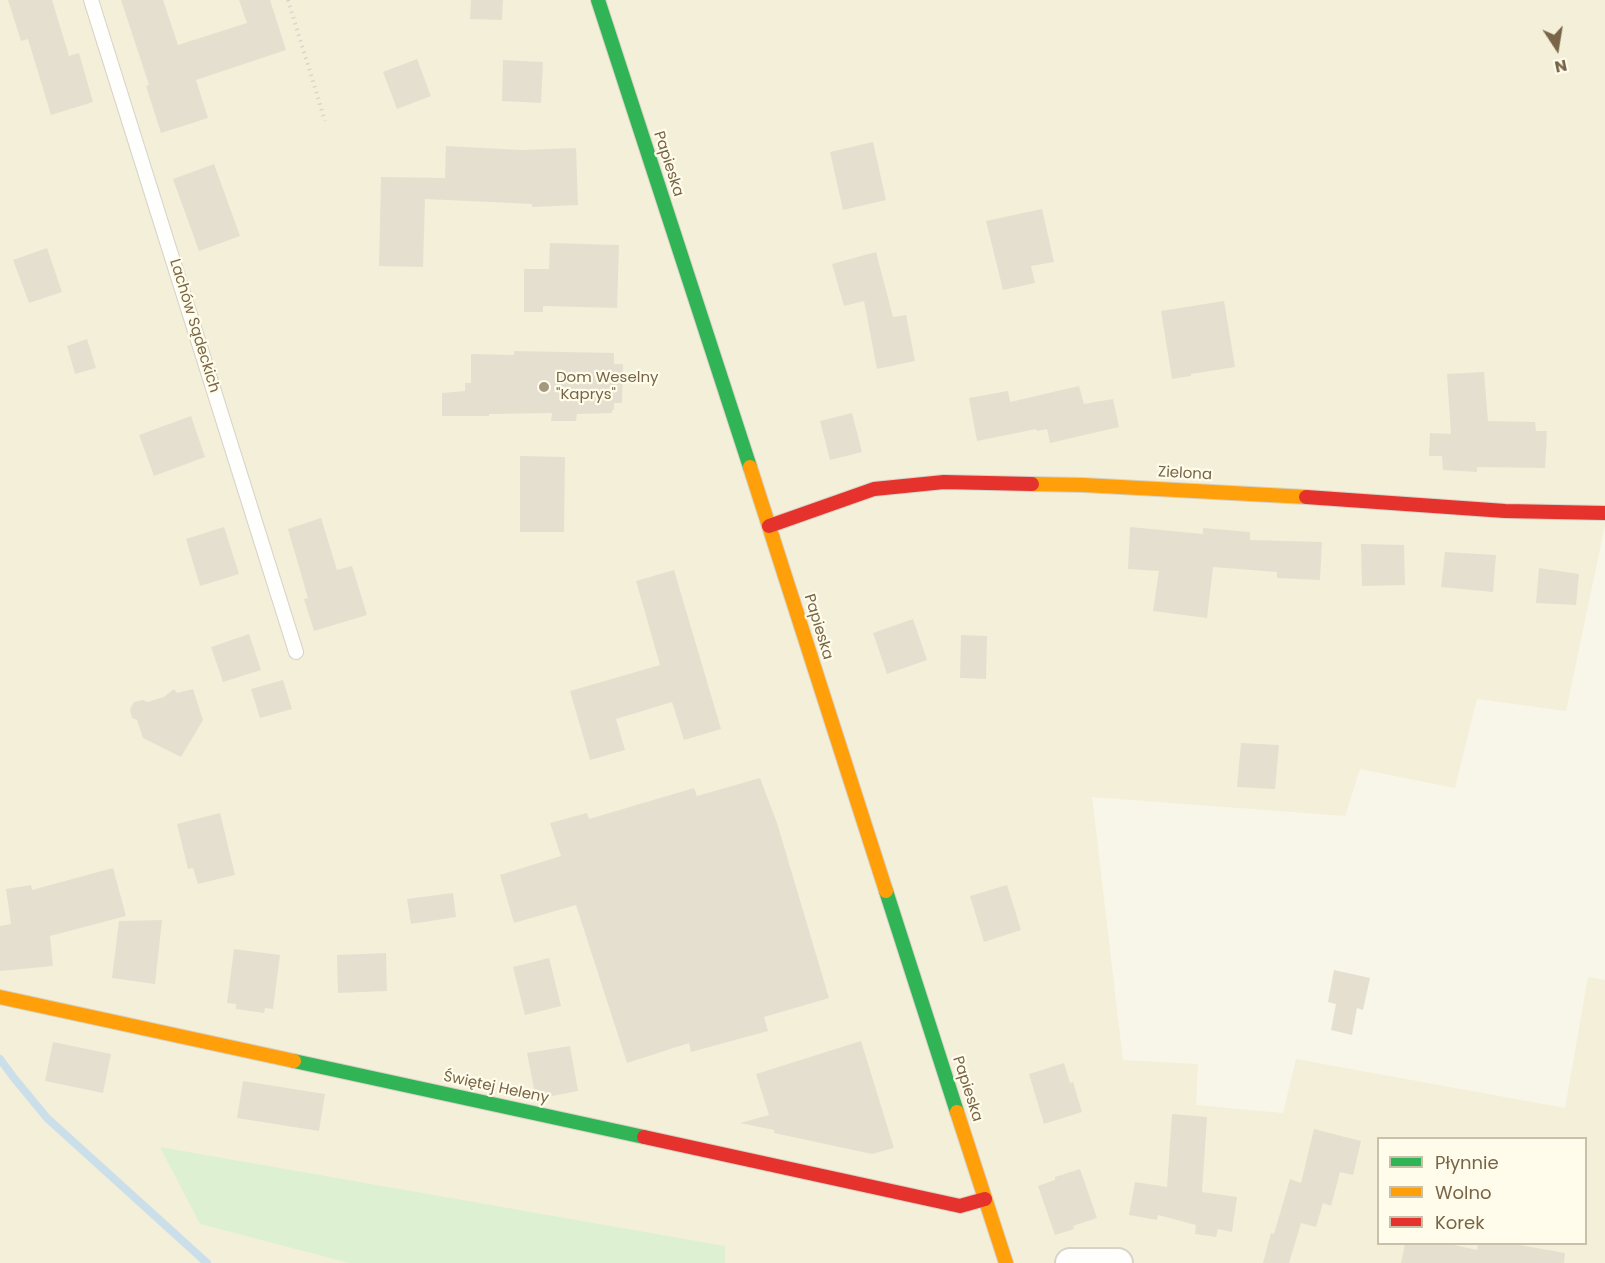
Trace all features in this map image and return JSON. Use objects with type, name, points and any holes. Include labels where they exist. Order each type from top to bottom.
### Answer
[{"type":"street","name":"Papieska","points":[[598,0],[770,526],[1006,1263]]},
{"type":"street","name":"Zielona","points":[[770,526],[874,489],[944,482],[1083,485],[1505,511],[1605,513]]},
{"type":"street","name":"Świętej Heleny","points":[[0,997],[960,1206],[985,1199]]},
{"type":"street","points":[[1070,1263],[1118,1263]]},
{"type":"lane","name":"Lachów Sądeckich","points":[[91,0],[296,652]]},
{"type":"path","points":[[288,0],[325,121]]},
{"type":"shaded area","points":[[0,0],[1605,0],[1605,525],[1566,711],[1477,699],[1455,788],[1360,769],[1345,816],[1092,797],[1123,1060],[1198,1064],[1196,1105],[1283,1113],[1296,1059],[1565,1108],[1588,977],[1605,980],[1605,1263],[0,1263]]},
{"type":"green space","points":[[160,1147],[725,1246],[725,1263],[349,1263],[200,1224]]},
{"type":"building","points":[[8,0],[52,0],[69,56],[79,53],[93,102],[51,115],[28,39],[21,41]]},
{"type":"building","points":[[121,0],[163,0],[178,45],[247,23],[239,0],[270,0],[286,50],[196,80],[208,118],[161,133],[146,86],[149,85]]},
{"type":"building","points":[[471,0],[503,0],[502,20],[470,19]]},
{"type":"building","points":[[417,59],[431,96],[397,109],[383,72]]},
{"type":"building","points":[[503,60],[543,62],[541,103],[502,101]]},
{"type":"building","points":[[873,142],[886,200],[843,210],[830,152]]},
{"type":"building","points":[[446,146],[521,150],[576,148],[578,205],[532,207],[532,204],[425,199],[423,267],[379,266],[381,177],[445,178]]},
{"type":"building","points":[[214,164],[240,236],[199,251],[173,179]]},
{"type":"building","points":[[1042,209],[1054,262],[1031,266],[1035,283],[1003,290],[986,221]]},
{"type":"building","points":[[550,243],[619,245],[617,308],[543,306],[543,312],[524,312],[524,269],[549,269]]},
{"type":"building","points":[[47,248],[62,292],[29,303],[13,260]]},
{"type":"building","points":[[876,252],[893,317],[906,315],[915,361],[877,369],[864,301],[844,306],[832,264]]},
{"type":"building","points":[[1224,301],[1235,367],[1172,379],[1161,311]]},
{"type":"building","points":[[87,339],[96,368],[75,374],[67,346]]},
{"type":"building","name":"Dom Weselny \"Kaprys\"","points":[[514,351],[614,353],[614,364],[623,364],[622,403],[614,403],[612,413],[577,414],[576,421],[551,421],[552,413],[442,416],[442,393],[465,391],[465,383],[471,383],[471,354],[514,355]]},
{"type":"building","points":[[1484,372],[1488,421],[1535,422],[1536,431],[1547,431],[1545,468],[1477,467],[1477,472],[1443,470],[1442,456],[1429,456],[1430,433],[1451,434],[1447,374]]},
{"type":"building","points":[[1079,386],[1084,404],[1113,399],[1119,427],[1050,443],[1047,429],[1037,431],[1036,429],[977,441],[969,398],[1008,391],[1010,402]]},
{"type":"building","points":[[852,413],[862,452],[830,460],[820,421]]},
{"type":"building","points":[[191,416],[205,457],[154,476],[139,435]]},
{"type":"building","points":[[520,456],[565,457],[564,532],[520,532]]},
{"type":"building","points":[[321,518],[337,570],[352,566],[367,615],[314,631],[304,599],[308,598],[288,529]]},
{"type":"building","points":[[224,527],[239,574],[200,586],[186,539]]},
{"type":"building","points":[[1130,527],[1203,534],[1203,528],[1250,532],[1250,540],[1322,542],[1320,580],[1277,578],[1277,572],[1213,567],[1207,618],[1153,611],[1159,571],[1128,569]]},
{"type":"building","points":[[1361,544],[1404,545],[1405,585],[1362,586]]},
{"type":"building","points":[[1445,552],[1496,555],[1493,592],[1441,587]]},
{"type":"building","points":[[1539,568],[1579,574],[1576,605],[1536,603]]},
{"type":"building","points":[[674,570],[721,729],[684,740],[672,702],[616,719],[625,750],[590,760],[570,691],[660,665],[636,581]]},
{"type":"building","points":[[913,619],[927,660],[887,674],[873,633]]},
{"type":"building","points":[[249,634],[261,670],[223,682],[211,647]]},
{"type":"building","points":[[961,635],[987,636],[986,679],[960,678]]},
{"type":"building","points":[[283,680],[292,709],[260,718],[251,689]]},
{"type":"building","points":[[174,689],[177,693],[193,689],[203,720],[181,757],[143,738],[137,720],[132,718],[130,709],[134,702],[143,700],[147,702],[164,697]]},
{"type":"building","points":[[1241,743],[1279,745],[1275,789],[1237,787]]},
{"type":"building","points":[[760,778],[777,823],[829,998],[764,1017],[768,1031],[691,1052],[689,1043],[627,1063],[576,905],[514,923],[500,875],[561,856],[550,823],[587,813],[589,819],[694,788],[697,796]]},
{"type":"building","points":[[220,813],[235,875],[198,884],[193,868],[188,869],[177,824]]},
{"type":"building","points":[[113,868],[126,916],[50,936],[53,966],[0,971],[0,926],[11,924],[6,889],[31,885],[32,890]]},
{"type":"building","points":[[1007,885],[1021,930],[984,942],[970,896]]},
{"type":"building","points":[[453,893],[456,917],[411,924],[407,899]]},
{"type":"building","points":[[162,920],[155,984],[112,978],[119,921]]},
{"type":"building","points":[[234,949],[280,955],[273,1009],[265,1008],[264,1013],[236,1009],[236,1004],[227,1003]]},
{"type":"building","points":[[386,953],[387,991],[338,993],[337,955]]},
{"type":"building","points":[[549,958],[561,1006],[525,1015],[513,967]]},
{"type":"building","points":[[1334,970],[1370,978],[1363,1010],[1357,1008],[1352,1035],[1331,1030],[1336,1004],[1328,1002]]},
{"type":"building","points":[[861,1041],[894,1148],[872,1154],[774,1133],[774,1130],[740,1123],[769,1115],[756,1074]]},
{"type":"building","points":[[53,1042],[111,1054],[103,1093],[45,1081]]},
{"type":"building","points":[[570,1046],[578,1091],[547,1097],[535,1094],[527,1053]]},
{"type":"building","points":[[1064,1063],[1070,1083],[1073,1082],[1082,1112],[1044,1124],[1029,1074]]},
{"type":"building","points":[[243,1081],[325,1094],[319,1131],[237,1118]]},
{"type":"building","points":[[1172,1114],[1207,1117],[1202,1192],[1237,1197],[1232,1232],[1218,1229],[1216,1237],[1195,1234],[1196,1225],[1158,1215],[1157,1220],[1129,1215],[1135,1182],[1167,1187]]},
{"type":"building","points":[[1314,1129],[1361,1141],[1353,1175],[1340,1172],[1331,1206],[1323,1203],[1316,1227],[1301,1223],[1289,1263],[1263,1263],[1290,1179],[1301,1183]]},
{"type":"building","points":[[1080,1169],[1097,1218],[1055,1235],[1038,1186],[1055,1180],[1055,1177]]},
{"type":"building","points":[[1405,1245],[1454,1245],[1477,1250],[1478,1245],[1520,1245],[1565,1253],[1564,1263],[1401,1263]]},
{"type":"waterway","points":[[0,1059],[47,1118],[207,1263]]},
{"type":"traffic: fast","points":[[598,0],[750,467]]},
{"type":"traffic: fast","points":[[886,891],[957,1112]]},
{"type":"traffic: fast","points":[[294,1061],[644,1137]]},
{"type":"traffic: slow","points":[[750,467],[886,891]]},
{"type":"traffic: slow","points":[[1032,484],[1306,497]]},
{"type":"traffic: slow","points":[[0,997],[294,1061]]},
{"type":"traffic: slow","points":[[957,1112],[1006,1263]]},
{"type":"traffic: jam","points":[[769,526],[874,489],[944,482],[1032,484]]},
{"type":"traffic: jam","points":[[1306,497],[1505,511],[1605,513]]},
{"type":"traffic: jam","points":[[644,1137],[960,1206],[985,1199]]},
{"type":"place","name":"Dom Weselny \"Kaprys\"","points":[[544,387]]}]
